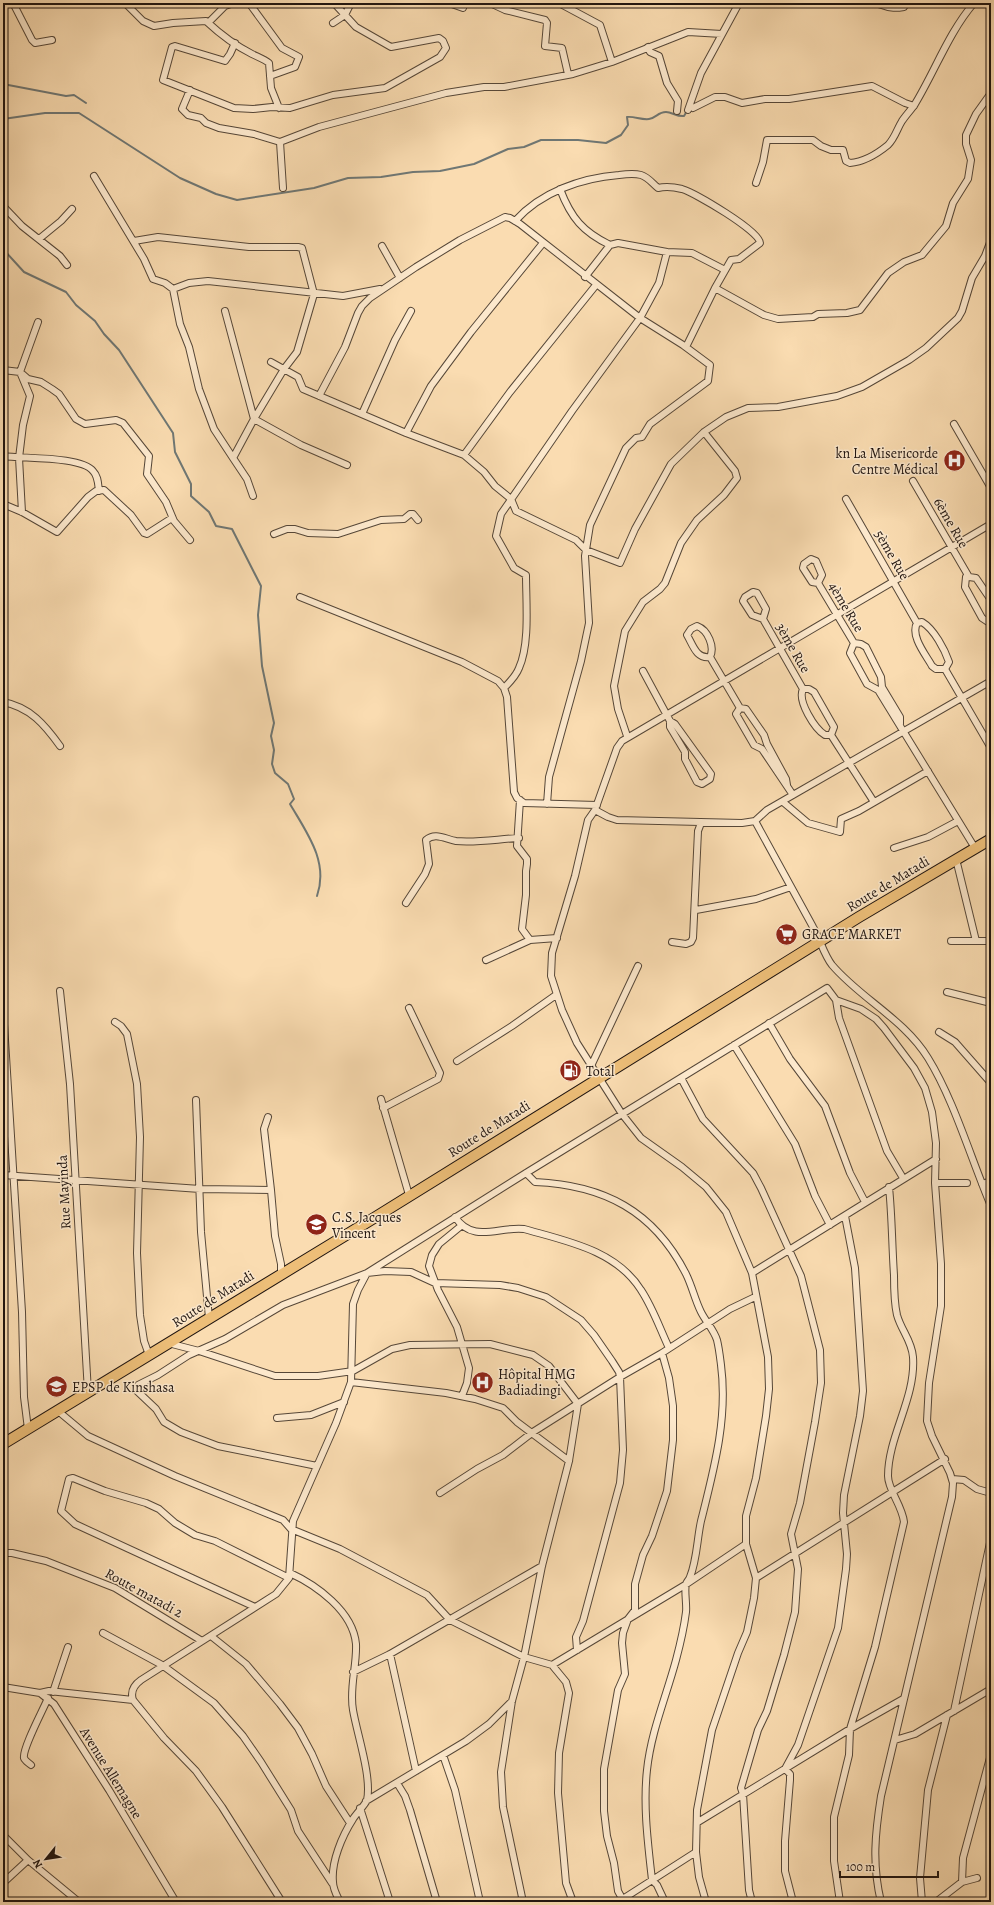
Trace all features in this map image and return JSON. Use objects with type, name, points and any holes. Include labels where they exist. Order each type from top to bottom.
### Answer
[{"type":"highway","name":"Route de Matadi","points":[[3,1444],[168,1344],[599,1077],[991,839]]},
{"type":"street","points":[[13,3],[35,43],[52,40]]},
{"type":"street","points":[[125,3],[143,21],[154,26],[191,21],[208,23],[214,30],[269,63],[272,95],[279,108]]},
{"type":"street","points":[[208,23],[225,6],[234,3]]},
{"type":"street","points":[[249,3],[282,48],[299,57],[295,66],[270,76]]},
{"type":"street","points":[[235,43],[231,53],[225,61],[175,46],[172,47],[163,80],[234,108],[253,109],[297,107],[333,94],[385,88],[440,57],[446,48],[443,41],[439,38],[391,47],[348,21],[345,15],[334,3]]},
{"type":"street","points":[[333,23],[345,15],[351,3]]},
{"type":"street","points":[[450,3],[463,8]]},
{"type":"street","points":[[490,3],[505,10],[545,20],[547,23],[545,46],[562,48],[568,74]]},
{"type":"street","points":[[559,3],[600,25],[612,62]]},
{"type":"street","points":[[739,3],[701,73],[690,109],[715,97],[725,97],[742,103],[765,99],[789,99],[872,86],[914,106]]},
{"type":"street","points":[[872,3],[880,4],[887,9],[904,7],[905,3]]},
{"type":"street","points":[[756,183],[763,162],[767,140],[814,140],[821,146],[831,150],[843,150],[846,161],[850,163],[857,162],[878,153],[889,144],[902,121],[914,106],[947,45],[974,3]]},
{"type":"street","points":[[190,90],[182,109],[183,113],[193,118],[201,118],[206,123],[219,128],[254,134],[280,142],[319,127],[446,93],[484,86],[504,87],[556,78],[612,62],[688,32],[722,34]]},
{"type":"street","points":[[648,47],[650,52],[659,56],[667,83],[678,101],[677,111]]},
{"type":"street","points":[[715,288],[764,315],[778,319],[813,318],[818,314],[847,313],[860,310],[888,273],[904,262],[922,255],[946,226],[953,203],[968,179],[971,160],[966,144],[966,135],[976,114],[991,93]]},
{"type":"street","points":[[280,142],[283,188]]},
{"type":"street","points":[[515,221],[530,206],[560,189],[599,177],[636,174],[648,178],[658,188],[667,186],[683,189],[723,210],[760,241],[739,258],[733,259],[725,270],[686,347]]},
{"type":"street","points":[[94,176],[134,241],[153,279],[165,283],[173,289],[180,324],[189,347],[202,397],[214,429],[247,479],[253,496]]},
{"type":"street","points":[[560,189],[573,217],[591,236],[610,246]]},
{"type":"street","points":[[3,206],[22,226],[60,256],[67,265]]},
{"type":"street","points":[[39,239],[61,221],[72,209]]},
{"type":"street","points":[[320,396],[345,347],[358,313],[370,298],[460,240],[505,217],[515,221],[640,318],[686,347],[710,365],[708,381],[650,424],[642,437],[636,438],[626,448],[590,525],[586,550],[589,623],[581,661],[549,777],[547,804]]},
{"type":"street","points":[[134,241],[158,237],[248,247],[298,246],[302,248],[306,256],[314,294],[297,352],[284,369],[233,458]]},
{"type":"street","points":[[271,362],[298,377],[304,389],[406,434],[464,455],[484,472],[495,486],[511,499],[516,511],[576,540],[586,550],[620,563],[635,529],[671,464],[704,432],[726,417],[748,408],[758,406],[778,408],[837,396],[862,387],[909,360],[926,348],[958,318],[962,311],[972,278],[985,256],[991,240]]},
{"type":"street","points":[[406,434],[431,386],[471,332],[543,243]]},
{"type":"street","points":[[586,277],[610,246],[618,243],[626,243],[667,252],[692,253],[725,270]]},
{"type":"street","points":[[382,246],[400,278]]},
{"type":"street","points":[[504,688],[515,676],[522,659],[527,614],[526,575],[514,568],[496,536],[501,514],[640,318],[659,283],[667,252]]},
{"type":"street","points":[[173,289],[189,283],[208,281],[314,294],[343,296],[385,288]]},
{"type":"street","points":[[464,455],[510,392],[596,285]]},
{"type":"street","points":[[362,414],[395,340],[411,310]]},
{"type":"street","points":[[225,311],[254,419],[301,445],[348,466]]},
{"type":"street","points":[[22,512],[18,458],[23,425],[30,396],[20,372],[38,322]]},
{"type":"street","points":[[3,370],[20,372],[28,379],[41,382],[59,394],[70,412],[85,424],[116,420],[123,423],[149,456],[147,474],[166,502],[172,518],[190,540]]},
{"type":"street","points":[[954,424],[991,488]]},
{"type":"street","points":[[627,736],[618,709],[614,686],[625,631],[642,602],[660,589],[665,583],[681,543],[697,520],[724,495],[738,478],[735,471],[704,432]]},
{"type":"street","points":[[3,456],[18,458],[45,458],[84,464],[92,469],[97,476],[99,491]]},
{"type":"street","name":"6ème Rue","points":[[913,481],[968,577]]},
{"type":"street","points":[[3,504],[22,512],[57,532],[88,497],[96,491],[104,490],[147,534],[172,518]]},
{"type":"street","name":"5ème Rue","points":[[846,499],[917,623]]},
{"type":"street","points":[[274,534],[291,529],[308,533],[338,534],[381,520],[404,519],[410,514],[413,514],[418,520]]},
{"type":"street","points":[[706,1902],[699,1877],[696,1852],[698,1822],[697,1810],[712,1730],[738,1653],[747,1632],[754,1598],[756,1578],[746,1544],[746,1516],[756,1478],[769,1389],[768,1357],[755,1297],[752,1273],[726,1212],[706,1187],[682,1167],[641,1138],[622,1114],[591,1066],[568,1024],[556,995],[551,976],[551,964],[588,820],[596,808],[617,748],[627,736],[724,682],[779,648],[991,524]]},
{"type":"street","points":[[991,600],[976,578],[966,577],[965,587],[982,618],[991,624]]},
{"type":"street","name":"4ème Rue","points":[[818,583],[854,643]]},
{"type":"street","points":[[753,592],[757,593],[766,609],[763,619],[752,615],[744,601],[745,597],[753,592]]},
{"type":"street","points":[[300,597],[462,662],[498,681],[504,688],[507,697],[514,792],[520,800],[524,803],[596,808],[608,817],[617,820],[701,823],[742,823],[755,821],[767,810],[991,682]]},
{"type":"street","name":"3ème Rue","points":[[763,619],[804,689]]},
{"type":"street","points":[[922,622],[929,627],[947,656],[949,662],[945,669],[936,669],[932,666],[916,636],[915,627],[917,623],[922,622]]},
{"type":"street","points":[[710,657],[705,658],[697,653],[687,635],[691,629],[696,626],[703,630],[712,648],[710,657],[740,708],[746,709],[764,736],[766,750],[781,781],[787,785],[793,795]]},
{"type":"street","points":[[880,689],[867,684],[851,657],[851,648],[854,643],[861,644],[866,647],[881,677],[880,689],[958,822],[975,848]]},
{"type":"street","points":[[945,669],[991,748]]},
{"type":"street","points":[[643,671],[670,721],[670,727],[688,750],[697,753],[710,774],[710,779],[702,784],[697,782],[685,759],[688,750]]},
{"type":"street","points":[[804,689],[814,692],[834,727],[831,735],[825,735],[815,726],[801,700],[801,694],[804,689]]},
{"type":"street","points":[[3,702],[23,708],[34,716],[44,725],[60,746]]},
{"type":"street","points":[[740,708],[736,714],[738,720],[754,745],[766,750]]},
{"type":"street","points":[[831,735],[874,802]]},
{"type":"street","points":[[783,802],[808,823],[840,832],[841,819],[928,771]]},
{"type":"street","points":[[520,800],[519,838],[517,846],[526,859],[527,864],[526,895],[522,929],[530,940]]},
{"type":"street","points":[[755,821],[821,942],[831,964],[851,985],[894,1019],[922,1048],[947,1097],[991,1206]]},
{"type":"street","points":[[894,848],[928,837],[958,822]]},
{"type":"street","points":[[672,942],[686,944],[691,942],[696,910],[698,831],[701,823]]},
{"type":"street","points":[[406,903],[430,864],[426,840],[429,838],[440,836],[458,841],[519,838]]},
{"type":"street","points":[[956,859],[976,941]]},
{"type":"street","points":[[696,910],[756,899],[791,887]]},
{"type":"street","points":[[486,960],[530,940],[557,938]]},
{"type":"street","points":[[951,941],[991,941]]},
{"type":"street","points":[[591,1066],[638,966]]},
{"type":"street","points":[[317,1466],[218,1446],[181,1432],[164,1422],[156,1409],[137,1391],[138,1385],[199,1351],[225,1339],[284,1305],[367,1273],[734,1044],[827,988],[836,1000],[838,1018],[887,1150],[903,1178]]},
{"type":"street","name":"Rue Mayinda","points":[[60,991],[70,1084],[88,1392]]},
{"type":"street","points":[[947,992],[991,1003]]},
{"type":"street","points":[[457,1061],[512,1026],[556,995]]},
{"type":"street","points":[[836,1000],[861,1009],[876,1019],[914,1068],[925,1088],[932,1112],[936,1143],[935,1182],[941,1264],[941,1306],[929,1383],[927,1421],[932,1436],[945,1460],[952,1479],[952,1497],[940,1556],[903,1699],[895,1740],[881,1796],[875,1836],[875,1870],[881,1902]]},
{"type":"street","points":[[3,1008],[12,1176],[22,1312],[24,1397],[28,1429]]},
{"type":"street","points":[[383,1108],[438,1080],[440,1073],[409,1008]]},
{"type":"street","points":[[114,1022],[121,1026],[127,1034],[131,1044],[132,1060],[137,1084],[140,1137],[138,1186],[140,1315],[144,1341],[149,1355]]},
{"type":"street","points":[[769,1023],[790,1059],[825,1106],[850,1173],[865,1202]]},
{"type":"street","points":[[939,1032],[954,1042],[991,1083]]},
{"type":"street","points":[[734,1044],[795,1144],[815,1196],[830,1225]]},
{"type":"street","points":[[681,1078],[703,1120],[753,1174],[790,1249],[801,1276],[820,1350],[821,1383],[802,1495],[791,1534],[798,1569],[795,1612],[767,1711],[758,1730],[741,1788],[743,1794],[749,1890],[752,1902]]},
{"type":"street","points":[[196,1100],[201,1232],[209,1318]]},
{"type":"street","points":[[381,1100],[409,1195]]},
{"type":"street","points":[[268,1117],[264,1129],[275,1236],[281,1264],[281,1274]]},
{"type":"street","points":[[752,1273],[845,1216],[903,1178],[936,1159]]},
{"type":"street","points":[[526,1173],[535,1182],[559,1183],[586,1188],[604,1195],[632,1210],[650,1224],[667,1243],[680,1263],[690,1283],[700,1311],[709,1324],[717,1341],[722,1378],[722,1432],[698,1534],[691,1574],[685,1585],[687,1598],[686,1614],[677,1658],[666,1698],[654,1729],[647,1770],[647,1810],[652,1880],[657,1885],[665,1902]]},
{"type":"street","points":[[3,1175],[138,1186],[271,1190]]},
{"type":"street","points":[[982,1184],[991,1181]]},
{"type":"street","points":[[935,1182],[967,1183]]},
{"type":"street","points":[[840,1902],[834,1861],[834,1816],[849,1755],[850,1729],[875,1647],[886,1592],[902,1536],[904,1522],[903,1511],[893,1492],[888,1477],[890,1461],[913,1373],[913,1357],[911,1345],[897,1315],[889,1187]]},
{"type":"street","points":[[786,1769],[798,1745],[838,1628],[847,1554],[844,1522],[844,1495],[860,1416],[863,1391],[855,1275],[845,1216]]},
{"type":"street","points":[[455,1217],[461,1226],[469,1230],[478,1232],[516,1228],[592,1250],[621,1268],[635,1281],[650,1304],[669,1348]]},
{"type":"street","points":[[461,1226],[439,1244],[432,1255],[429,1266],[435,1283],[457,1327],[469,1368],[467,1383],[462,1396]]},
{"type":"street","points":[[367,1273],[385,1271],[411,1272],[435,1283],[500,1285],[518,1288],[546,1297],[581,1320],[594,1335],[619,1372],[623,1450],[620,1483],[583,1621],[576,1637],[577,1650]]},
{"type":"street","points":[[282,1902],[222,1807],[196,1771],[164,1738],[133,1700],[131,1694],[137,1683],[162,1665],[211,1636],[276,1594],[290,1575],[291,1529],[293,1521],[344,1402],[351,1382],[353,1371],[353,1304],[358,1290],[367,1273]]},
{"type":"street","points":[[440,1493],[477,1469],[503,1456],[533,1432],[620,1377],[662,1353],[730,1310],[755,1297]]},
{"type":"street","points":[[168,1344],[199,1351],[275,1376],[318,1376],[353,1371],[392,1349],[410,1344],[490,1344],[533,1355],[549,1366],[578,1404],[569,1461],[542,1566],[524,1658],[512,1700],[501,1772],[503,1807],[523,1902]]},
{"type":"street","points":[[662,1353],[669,1378],[673,1406],[673,1440],[667,1491],[652,1536],[643,1555],[635,1584],[635,1610],[628,1619],[622,1643],[625,1674],[618,1690],[604,1769],[604,1817],[621,1901],[696,1852]]},
{"type":"street","points":[[351,1382],[476,1398],[503,1408],[517,1422],[533,1432],[569,1461]]},
{"type":"street","points":[[277,1418],[311,1415],[344,1402]]},
{"type":"street","points":[[58,1411],[88,1436],[175,1476],[283,1520],[291,1529],[340,1549],[427,1595],[450,1620],[524,1658],[552,1665],[566,1682],[569,1693],[559,1753],[558,1793],[566,1883],[573,1902]]},
{"type":"street","points":[[756,1578],[945,1460]]},
{"type":"street","points":[[255,1607],[75,1524],[61,1511],[69,1479],[74,1478],[159,1509],[175,1523],[195,1535],[215,1541],[308,1583],[332,1601],[343,1613],[356,1643],[351,1701],[366,1773],[366,1801]]},
{"type":"street","points":[[952,1479],[964,1480],[977,1490],[991,1493]]},
{"type":"street","points":[[954,1711],[991,1538]]},
{"type":"street","points":[[552,1665],[685,1585],[746,1544]]},
{"type":"street","name":"Route matadi 2","points":[[3,1553],[12,1553],[46,1561],[115,1588],[202,1641]]},
{"type":"street","points":[[353,1672],[390,1654],[542,1566]]},
{"type":"street","points":[[103,1633],[162,1665],[214,1703],[243,1736],[291,1810],[298,1830],[333,1884],[340,1902]]},
{"type":"street","points":[[211,1636],[246,1664],[298,1728],[312,1754],[326,1786],[350,1824]]},
{"type":"street","points":[[53,1692],[68,1647]]},
{"type":"street","points":[[390,1654],[416,1771]]},
{"type":"street","name":"Avenue Allemagne","points":[[3,1687],[40,1693],[54,1704],[109,1790],[176,1902]]},
{"type":"street","points":[[895,1740],[915,1734],[991,1689]]},
{"type":"street","points":[[40,1693],[53,1692],[133,1700]]},
{"type":"street","points":[[31,1765],[24,1758],[24,1755],[31,1735],[48,1698]]},
{"type":"street","points":[[698,1822],[850,1729],[903,1699]]},
{"type":"street","points":[[333,1884],[333,1871],[336,1857],[350,1824],[366,1801],[443,1755],[489,1724],[512,1700]]},
{"type":"street","points":[[922,1902],[920,1878],[928,1790],[947,1715]]},
{"type":"street","points":[[962,1882],[962,1858],[991,1754]]},
{"type":"street","points":[[443,1755],[455,1790],[480,1902]]},
{"type":"street","points":[[786,1769],[790,1774],[785,1841],[786,1871],[793,1902]]},
{"type":"street","points":[[397,1783],[405,1796],[410,1810],[436,1902]]},
{"type":"street","points":[[360,1808],[390,1902]]},
{"type":"street","points":[[3,1835],[28,1860],[79,1902]]},
{"type":"street","points":[[3,1883],[28,1860]]},
{"type":"street","points":[[939,1901],[962,1882],[978,1878]]},
{"type":"waterway","points":[[3,84],[66,96],[74,95],[86,103]]},
{"type":"waterway","points":[[3,119],[45,113],[79,113],[180,178],[216,194],[237,200],[314,188],[348,178],[381,177],[413,172],[440,171],[474,164],[508,149],[524,147],[541,140],[578,140],[606,143],[621,135],[628,125],[627,117],[649,119],[666,112],[684,116],[687,111]]},
{"type":"waterway","points":[[3,249],[24,272],[66,292],[76,305],[95,321],[104,334],[119,350],[173,433],[175,452],[191,484],[191,496],[209,512],[216,526],[232,529],[261,586],[258,615],[262,666],[274,723],[271,736],[274,750],[272,764],[275,773],[288,784],[294,799],[290,804],[314,848],[320,871],[320,883],[317,896]]},
{"type":"place","name":"kn La Misericorde Centre Médical","points":[[954,461]]},
{"type":"place","name":"GRACE MARKET","points":[[786,934]]},
{"type":"place","name":"Total","points":[[570,1071]]},
{"type":"place","name":"C.S. Jacques Vincent","points":[[316,1225]]},
{"type":"place","name":"Hôpital HMG Badiadingi","points":[[482,1382]]},
{"type":"place","name":"EPSP de Kinshasa","points":[[57,1387]]}]
